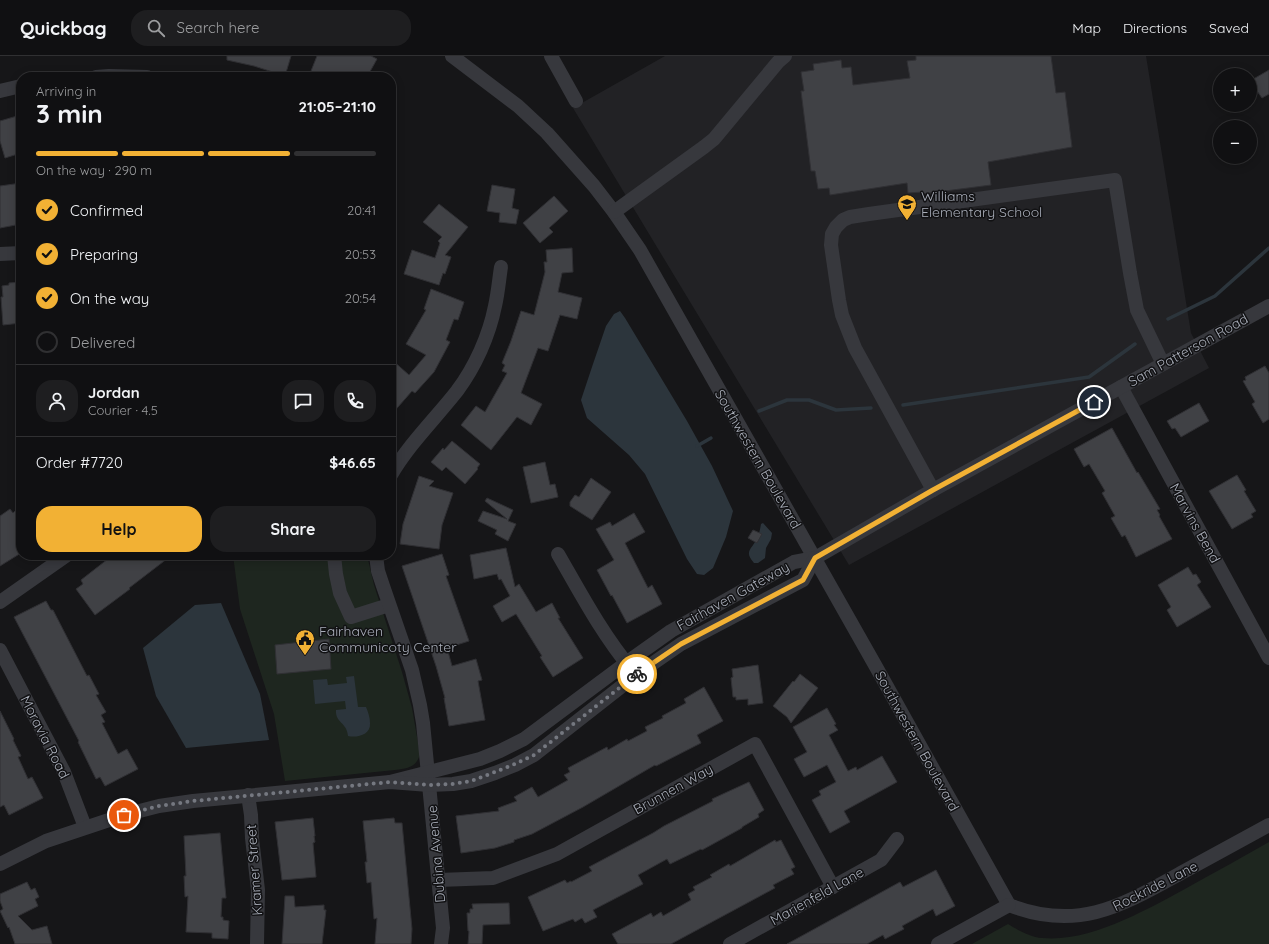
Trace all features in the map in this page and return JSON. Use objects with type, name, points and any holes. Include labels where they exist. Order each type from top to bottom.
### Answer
[{"type":"street","points":[[551,56],[576,102]]},
{"type":"street","points":[[614,212],[714,139],[778,62],[785,56]]},
{"type":"street","name":"Southwestern Boulevard","points":[[455,57],[518,106],[547,133],[573,161],[614,212],[640,250],[815,558],[1009,905]]},
{"type":"street","points":[[0,91],[16,87]]},
{"type":"street","points":[[933,490],[855,348],[842,315],[831,245],[832,234],[843,220],[850,217],[869,214],[1116,180],[1137,310],[1163,364]]},
{"type":"street","points":[[0,254],[16,253]]},
{"type":"street","points":[[396,467],[406,452],[457,391],[475,362],[490,326],[495,306],[501,267]]},
{"type":"street","name":"Sam Patterson Road","points":[[815,558],[933,490],[1269,306]]},
{"type":"street","name":"Marvins Bend","points":[[1121,387],[1269,658]]},
{"type":"street","points":[[558,554],[596,621],[636,675]]},
{"type":"street","name":"Fairhaven Gateway","points":[[429,779],[500,751],[524,739],[670,631],[794,562],[815,558]]},
{"type":"street","name":"Fairhaven Gateway","points":[[0,864],[46,841],[85,827],[159,806],[248,795],[390,782],[429,779],[452,784],[471,781],[534,755],[636,675],[681,644],[803,580],[815,558]]},
{"type":"street","points":[[0,602],[60,560]]},
{"type":"street","points":[[335,560],[340,593],[351,617],[388,605]]},
{"type":"street","name":"Dubina Avenue","points":[[377,560],[378,571],[388,605],[412,670],[423,723],[443,928],[441,944]]},
{"type":"street","name":"Moravia Road","points":[[0,650],[64,772],[85,827]]},
{"type":"street","name":"Brunnen Way","points":[[439,880],[493,878],[557,854],[755,744],[833,887]]},
{"type":"street","name":"Kramer Street","points":[[248,795],[258,890],[257,944]]},
{"type":"street","name":"Rockride Lane","points":[[1009,905],[1027,912],[1042,915],[1061,916],[1079,916],[1109,909],[1139,896],[1269,825]]},
{"type":"street","name":"Marienfeld Lane","points":[[730,944],[881,860],[897,839]]},
{"type":"street","points":[[938,944],[1009,905]]},
{"type":"shaded area","name":"Williams Elementary School","points":[[665,56],[1146,56],[1191,333],[1209,368],[849,565],[573,108]]},
{"type":"shaded area","points":[[620,311],[687,421],[712,466],[733,511],[726,537],[713,568],[704,575],[697,574],[687,559],[645,474],[629,455],[587,418],[581,400],[606,326],[614,314]]},
{"type":"shaded area","points":[[763,523],[772,533],[771,539],[766,548],[765,558],[758,563],[754,563],[749,556],[749,551],[758,536],[761,524]]},
{"type":"shaded area","points":[[234,560],[368,560],[374,585],[412,708],[420,754],[414,765],[408,768],[395,770],[285,781],[274,714],[240,609]]},
{"type":"shaded area","points":[[221,603],[260,694],[269,740],[186,748],[156,696],[143,648],[195,605]]},
{"type":"shaded area","points":[[354,676],[358,707],[366,707],[370,727],[363,735],[352,737],[348,736],[346,728],[337,718],[336,714],[336,710],[346,709],[345,701],[315,704],[313,680],[327,679],[328,685],[347,683],[346,677]]},
{"type":"shaded area","points":[[1269,842],[1269,944],[972,944],[1008,924],[1029,935],[1042,938],[1061,938],[1080,935],[1099,929],[1119,922],[1158,904]]},
{"type":"building","points":[[227,56],[291,56],[286,72],[273,72],[227,60]]},
{"type":"building","points":[[317,56],[371,56],[377,59],[370,72],[311,71]]},
{"type":"building","points":[[916,56],[1051,56],[1056,93],[1065,92],[1072,147],[988,162],[991,185],[922,194],[922,192],[908,193],[907,183],[830,195],[829,188],[818,189],[815,171],[811,171],[801,91],[804,91],[801,72],[814,70],[813,64],[841,60],[842,68],[851,67],[853,85],[910,78],[907,61],[916,60]]},
{"type":"building","points":[[1269,70],[1269,94],[1262,98],[1257,91],[1257,77]]},
{"type":"building","points":[[16,116],[16,155],[5,158],[0,141],[0,121]]},
{"type":"building","points":[[16,184],[16,225],[0,228],[0,186]]},
{"type":"building","points":[[492,185],[515,189],[512,208],[519,210],[516,224],[499,222],[500,213],[487,211]]},
{"type":"building","points":[[554,196],[568,211],[549,228],[553,232],[540,243],[523,223]]},
{"type":"building","points":[[439,204],[468,227],[445,255],[451,257],[439,285],[404,274],[412,250],[435,258],[440,243],[438,241],[442,237],[423,222]]},
{"type":"building","points":[[572,248],[573,272],[562,273],[558,292],[582,298],[577,319],[560,315],[548,351],[538,348],[521,393],[542,404],[531,425],[517,417],[491,450],[461,425],[476,406],[485,412],[507,373],[502,371],[505,365],[502,363],[521,311],[534,315],[545,272],[544,262],[547,262],[546,250]]},
{"type":"building","points":[[16,282],[16,324],[3,325],[1,297],[3,297],[2,286],[9,285],[9,283]]},
{"type":"building","points":[[431,289],[464,302],[458,320],[454,319],[446,340],[450,342],[434,372],[415,393],[412,391],[396,409],[396,363],[409,375],[426,355],[406,344],[426,310],[424,309]]},
{"type":"building","points":[[1265,366],[1269,373],[1269,419],[1263,423],[1252,404],[1255,402],[1243,381],[1246,380],[1245,377]]},
{"type":"building","points":[[1199,403],[1209,421],[1181,437],[1175,428],[1172,429],[1167,421]]},
{"type":"building","points":[[1112,428],[1137,473],[1138,472],[1160,509],[1157,510],[1160,515],[1159,516],[1172,539],[1136,557],[1125,535],[1122,537],[1111,518],[1115,516],[1102,493],[1105,491],[1089,464],[1084,467],[1074,449]]},
{"type":"building","points":[[452,441],[480,464],[477,468],[478,469],[465,484],[446,467],[442,471],[431,462],[443,448],[444,450]]},
{"type":"building","points":[[545,462],[550,485],[555,484],[558,497],[531,503],[523,467]]},
{"type":"building","points":[[1237,475],[1246,490],[1244,491],[1256,511],[1251,514],[1253,517],[1232,529],[1209,491]]},
{"type":"building","points":[[419,476],[434,481],[429,486],[453,493],[442,525],[439,549],[400,544],[403,524]]},
{"type":"building","points":[[591,478],[611,492],[592,520],[570,506],[570,502],[575,495],[579,497]]},
{"type":"building","points":[[487,498],[513,510],[508,521],[516,524],[508,541],[495,534],[497,530],[478,521],[483,511],[507,519],[485,501]]},
{"type":"building","points":[[10,509],[13,513],[16,510],[16,556],[0,566],[0,516]]},
{"type":"building","points":[[634,513],[645,532],[625,543],[648,588],[652,585],[662,604],[627,623],[597,570],[614,560],[596,529],[610,522],[612,526]]},
{"type":"building","points":[[753,530],[762,534],[757,543],[748,538]]},
{"type":"building","points":[[506,548],[515,587],[519,584],[536,612],[552,603],[560,618],[558,618],[583,658],[553,677],[516,614],[502,622],[493,606],[510,596],[501,579],[499,580],[497,574],[474,579],[470,555]]},
{"type":"building","points":[[442,554],[449,575],[446,576],[469,641],[447,648],[452,666],[476,659],[482,680],[478,681],[485,720],[449,726],[445,698],[436,666],[402,566]]},
{"type":"building","points":[[107,560],[165,560],[95,615],[76,589],[83,584],[81,580]]},
{"type":"building","points":[[1188,567],[1193,575],[1196,574],[1201,582],[1197,585],[1211,607],[1177,627],[1167,610],[1171,607],[1158,585]]},
{"type":"building","points":[[46,601],[51,610],[53,610],[87,676],[89,675],[99,694],[96,695],[106,712],[101,715],[105,722],[102,723],[118,754],[127,749],[138,769],[105,786],[100,777],[96,779],[78,742],[79,741],[14,617]]},
{"type":"building","points":[[329,639],[331,669],[277,674],[275,645]]},
{"type":"building","points":[[758,665],[763,703],[748,705],[748,699],[736,700],[736,697],[733,697],[731,678],[733,677],[732,669]]},
{"type":"building","points":[[800,674],[818,688],[791,723],[787,717],[773,706]]},
{"type":"building","points":[[704,687],[723,721],[697,735],[701,743],[656,766],[655,765],[583,807],[532,834],[495,848],[461,853],[456,816],[499,811],[498,808],[517,801],[514,797],[532,787],[538,797],[568,780],[564,775],[570,772],[568,768],[607,747],[608,750],[627,739],[628,741],[647,731],[645,727],[663,718],[662,716],[686,703],[684,699]]},
{"type":"building","points":[[827,708],[836,724],[834,725],[838,730],[829,735],[848,771],[856,767],[857,770],[882,756],[897,782],[844,811],[850,822],[830,833],[812,800],[821,795],[819,791],[836,782],[827,765],[804,777],[794,759],[807,752],[793,727]]},
{"type":"building","points":[[0,711],[21,756],[18,757],[28,779],[32,777],[43,798],[9,815],[4,805],[0,807]]},
{"type":"building","points":[[749,782],[764,810],[758,814],[759,817],[702,850],[701,849],[670,864],[667,859],[638,875],[643,884],[593,910],[597,917],[585,923],[582,918],[575,922],[573,919],[543,931],[528,897],[565,880],[567,883],[571,882],[592,871],[589,867],[713,801],[712,799]]},
{"type":"building","points":[[313,818],[315,842],[313,843],[316,877],[282,880],[275,822]]},
{"type":"building","points":[[394,818],[395,823],[402,823],[412,929],[411,944],[375,944],[377,918],[374,919],[371,882],[367,883],[365,862],[367,862],[363,821]]},
{"type":"building","points":[[220,833],[226,898],[222,898],[221,917],[223,917],[223,920],[229,921],[228,939],[212,938],[212,933],[186,932],[188,896],[185,897],[184,876],[186,876],[184,836]]},
{"type":"building","points":[[775,840],[776,842],[781,840],[795,867],[791,869],[794,874],[773,885],[775,888],[671,944],[618,944],[612,934],[651,913],[653,917],[661,912],[663,916],[691,900],[688,894],[695,890],[693,887],[712,877],[710,875],[729,864],[730,866]]},
{"type":"building","points":[[936,870],[955,906],[936,916],[933,909],[902,926],[904,929],[885,939],[883,935],[867,944],[787,944],[900,882],[903,887]]},
{"type":"building","points":[[27,882],[31,890],[35,888],[39,897],[35,899],[38,906],[18,916],[32,930],[47,926],[52,944],[15,944],[9,927],[8,928],[0,911],[3,909],[0,901],[0,894]]},
{"type":"building","points":[[285,896],[294,896],[295,907],[324,905],[324,910],[326,910],[322,944],[282,944]]},
{"type":"building","points":[[509,903],[510,924],[483,925],[482,944],[468,944],[469,931],[467,913],[470,913],[470,909],[473,909],[472,904]]},
{"type":"waterway","points":[[1168,319],[1215,296],[1269,248]]},
{"type":"waterway","points":[[903,405],[1089,377],[1135,344]]},
{"type":"waterway","points":[[759,411],[787,400],[809,400],[836,410],[871,408]]},
{"type":"waterway","points":[[697,446],[711,438]]},
{"type":"way so far","points":[[124,815],[182,802],[248,795],[390,782],[430,785],[471,781],[534,755],[637,674]]},
{"type":"place","name":"Williams Elementary School","points":[[907,221]]},
{"type":"place","name":"Fairhaven Communicoty Center","points":[[305,656]]},
{"type":"route","points":[[637,674],[681,644],[803,580],[815,558],[933,490],[1094,402]]}]
